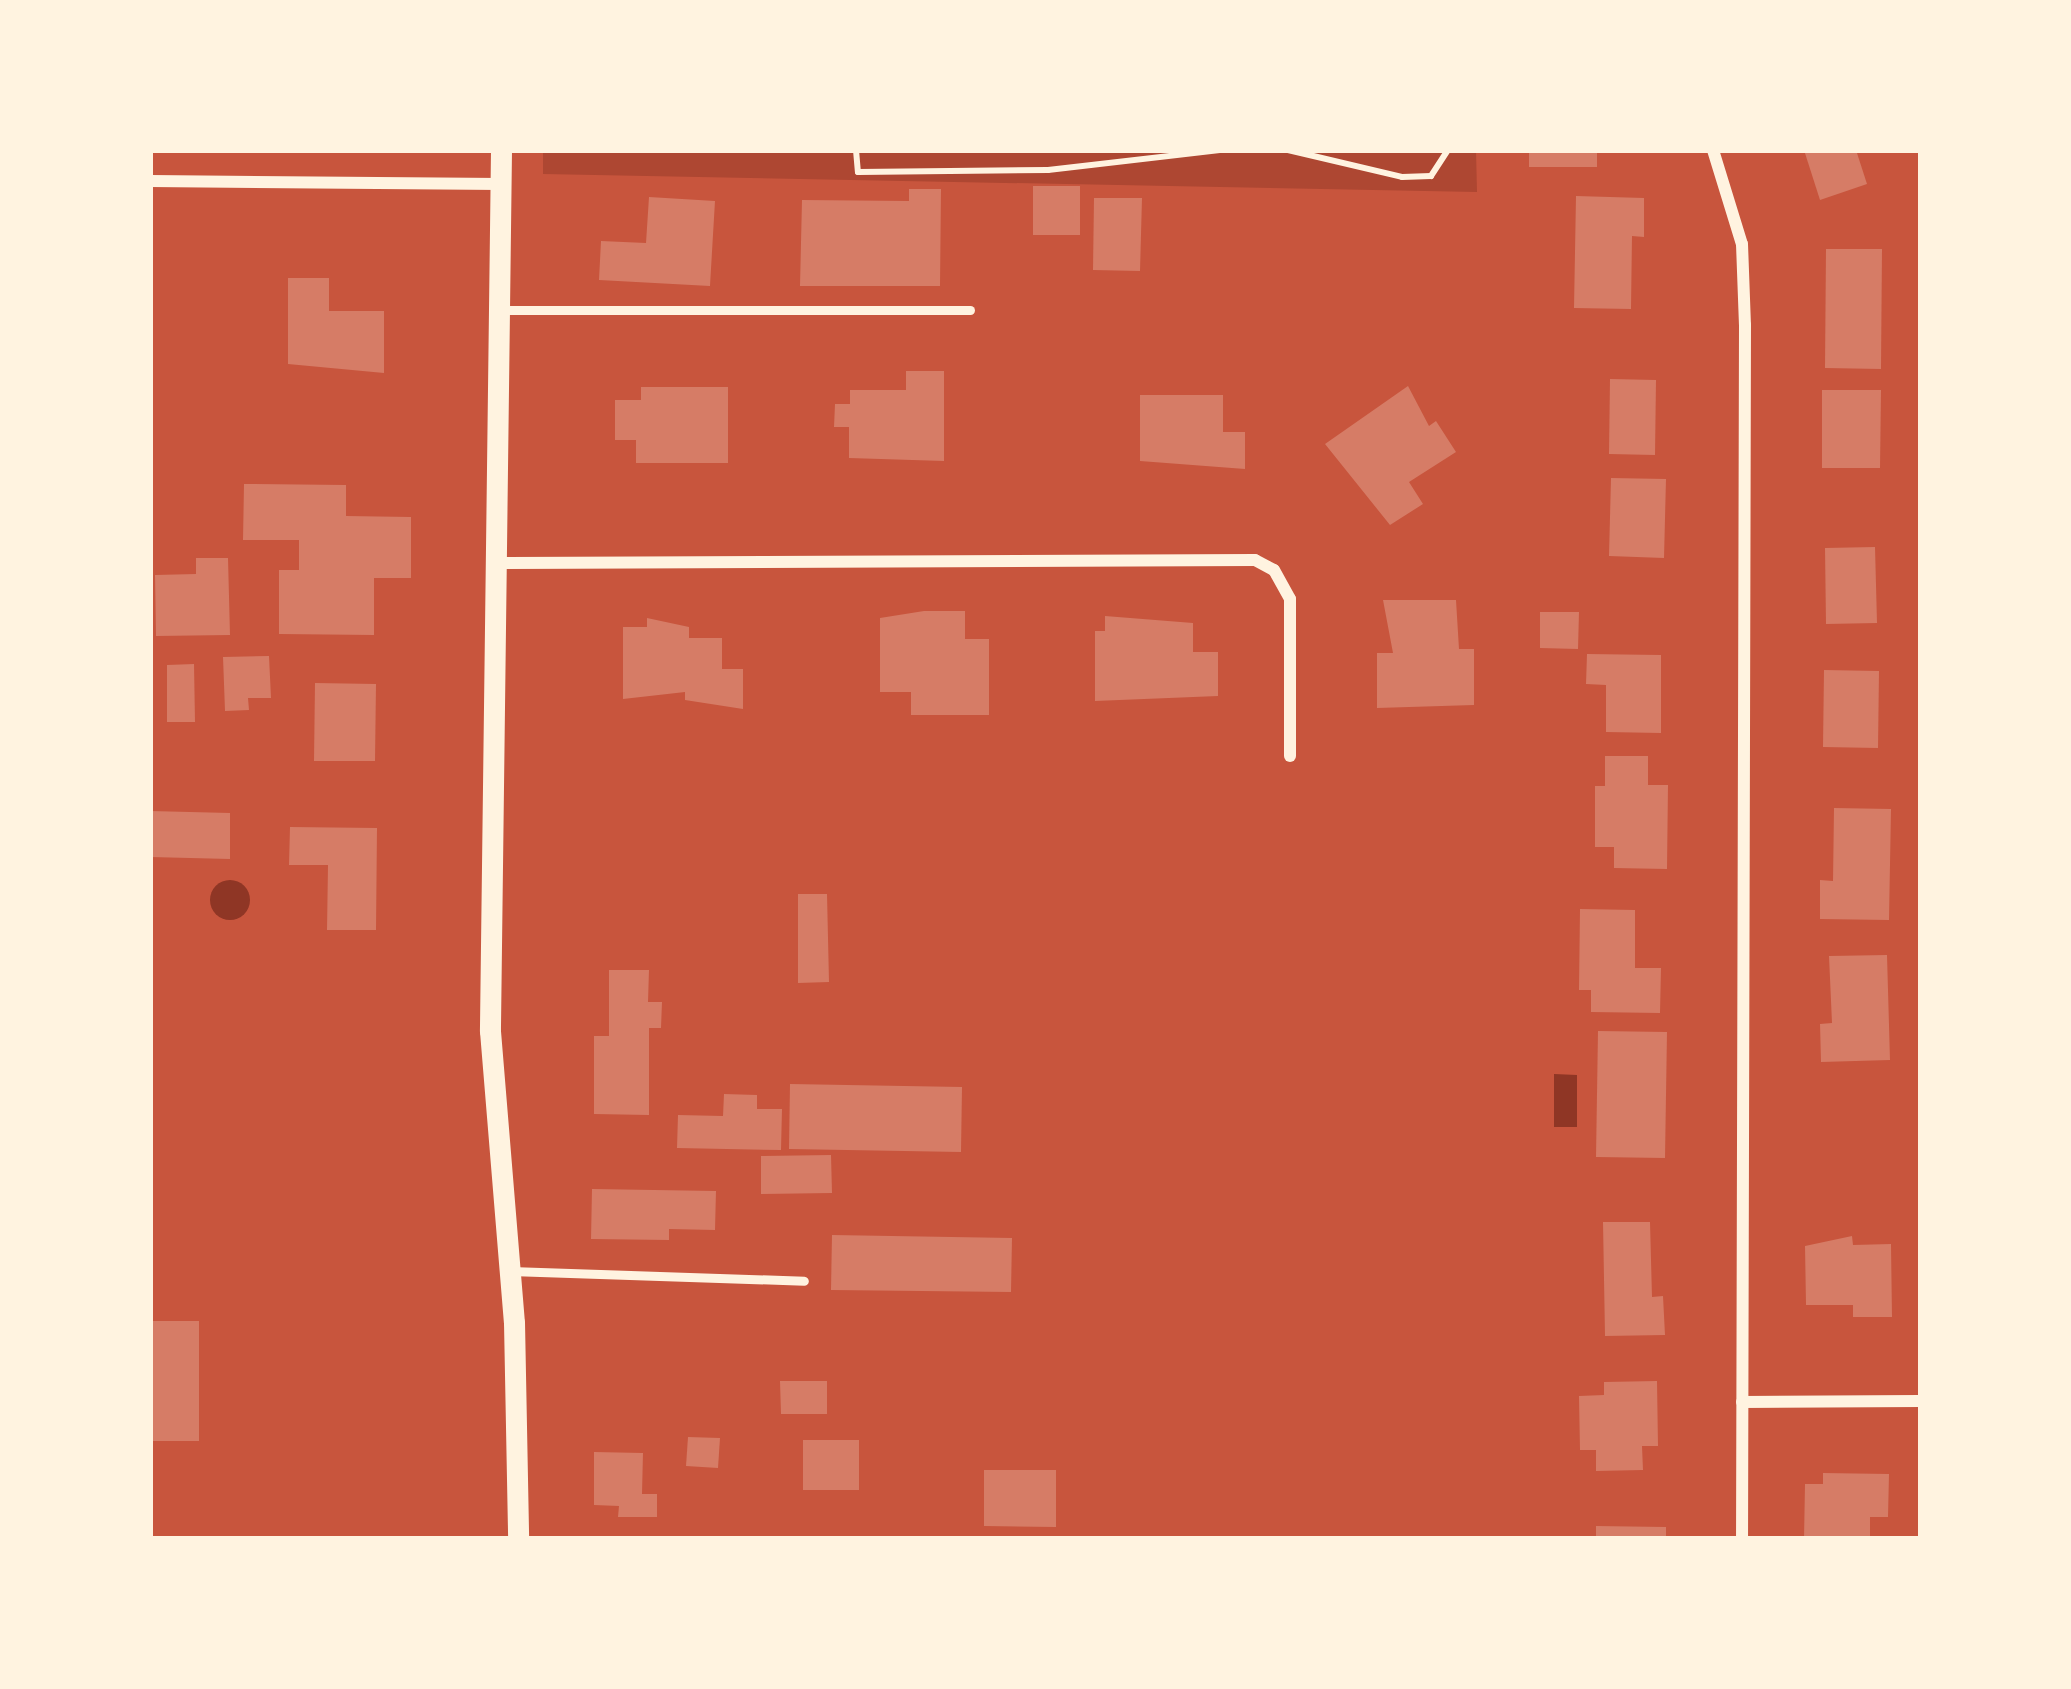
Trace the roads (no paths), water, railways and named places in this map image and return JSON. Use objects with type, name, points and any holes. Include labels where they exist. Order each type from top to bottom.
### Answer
[{"type":"street","points":[[501,150],[502,310],[491,562],[490,1031],[510,1271],[518,1539]]},
{"type":"street","points":[[1713,150],[1742,244],[1745,325],[1742,1539]]},
{"type":"street","points":[[150,182],[501,184]]},
{"type":"street","points":[[491,562],[1255,560],[1282,578],[1290,599],[1290,756]]},
{"type":"street","points":[[1742,1402],[1921,1401]]},
{"type":"lane","points":[[502,310],[970,310]]},
{"type":"lane","points":[[510,1271],[804,1281]]}]
